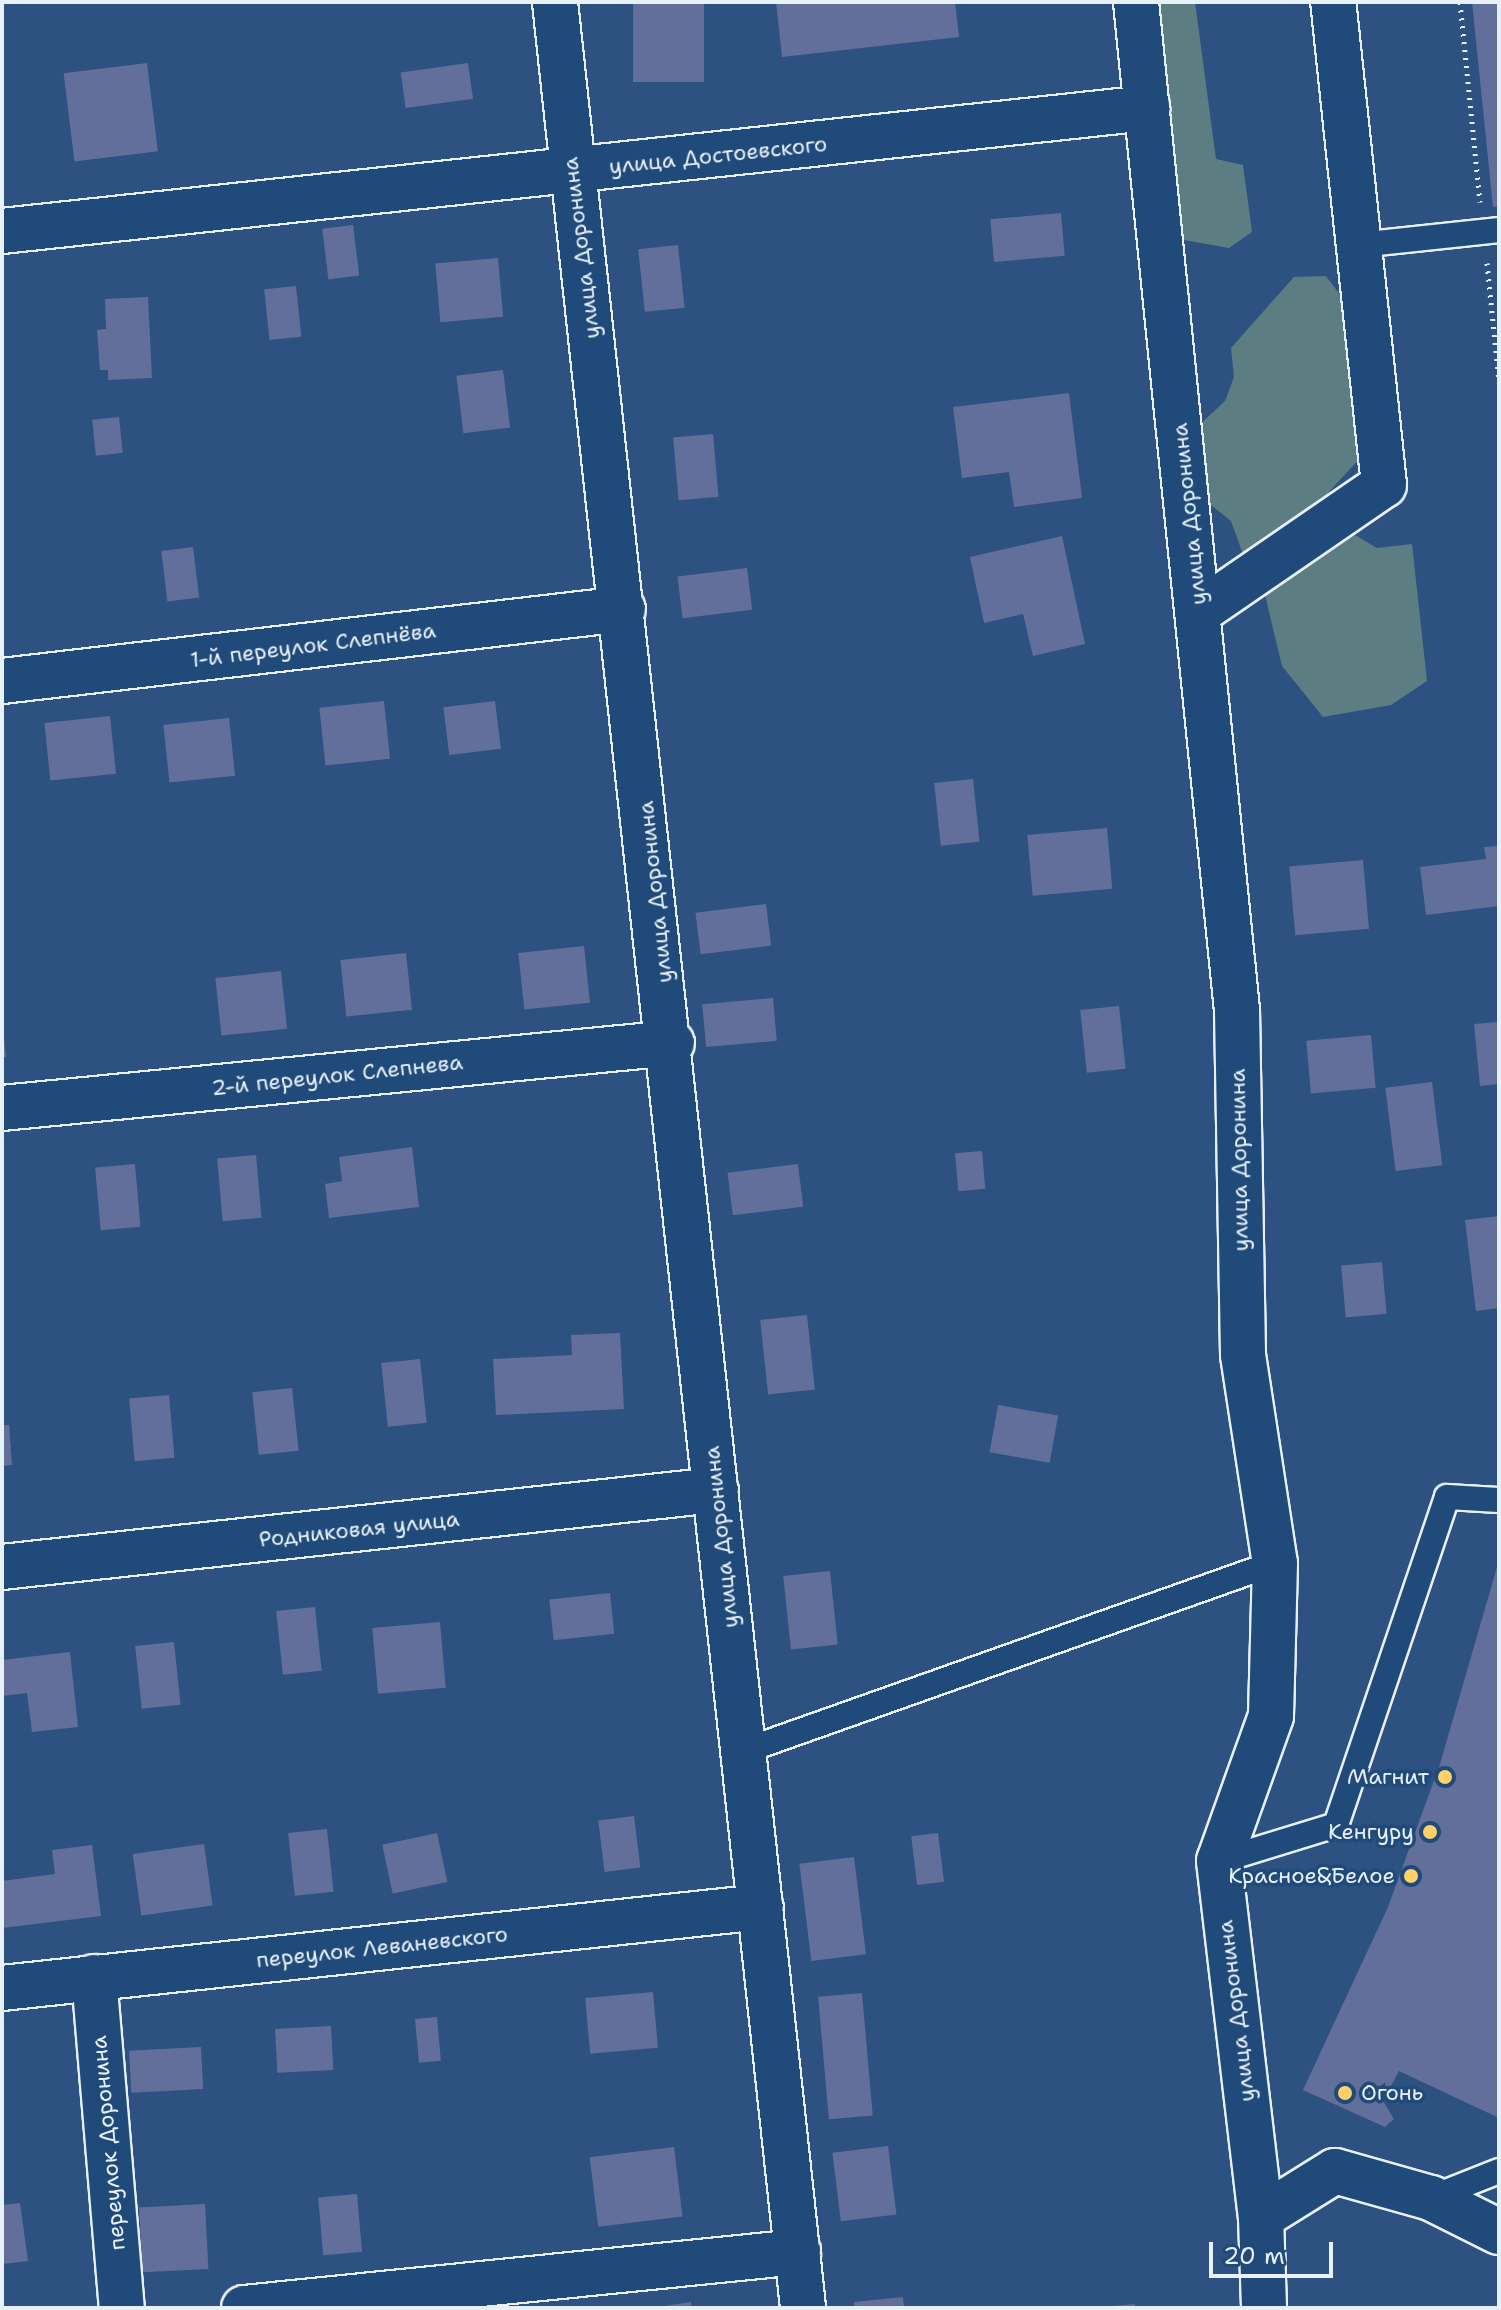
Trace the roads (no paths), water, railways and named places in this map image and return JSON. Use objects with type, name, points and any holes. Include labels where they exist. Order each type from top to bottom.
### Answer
[{"type":"street","name":"улица Доронина","points":[[555,2],[672,1043],[803,2308]]},
{"type":"street","name":"улица Доронина","points":[[1136,2],[1237,1010],[1243,1355],[1275,1563],[1271,1716],[1219,1861],[1261,2217],[1264,2308]]},
{"type":"street","points":[[1199,612],[1384,485],[1333,2]]},
{"type":"street","name":"улица Достоевского","points":[[2,231],[1147,108]]},
{"type":"street","name":"1-й переулок Слепнёва","points":[[2,681],[623,609]]},
{"type":"street","name":"2-й переулок Слепнева","points":[[2,1108],[672,1043]]},
{"type":"street","name":"Родниковая улица","points":[[2,1567],[716,1490]]},
{"type":"street","name":"переулок Леваневского","points":[[2,1988],[761,1907]]},
{"type":"street","name":"переулок Доронина","points":[[94,1977],[122,2308]]},
{"type":"street","points":[[1261,2217],[1335,2171],[1431,2198],[1499,2232]]},
{"type":"street","points":[[244,2308],[798,2252]]},
{"type":"lane","points":[[1359,245],[1491,230]]},
{"type":"lane","points":[[1219,1861],[1336,1825],[1447,1497],[1499,1500]]},
{"type":"lane","points":[[744,1751],[1275,1563]]},
{"type":"lane","points":[[1431,2198],[1499,2171]]},
{"type":"place","name":"Магнит","points":[[1445,1777]]},
{"type":"place","name":"Кенгуру","points":[[1430,1832]]},
{"type":"place","name":"Красное&Белое","points":[[1411,1876]]},
{"type":"place","name":"Огонь","points":[[1345,2093]]}]
